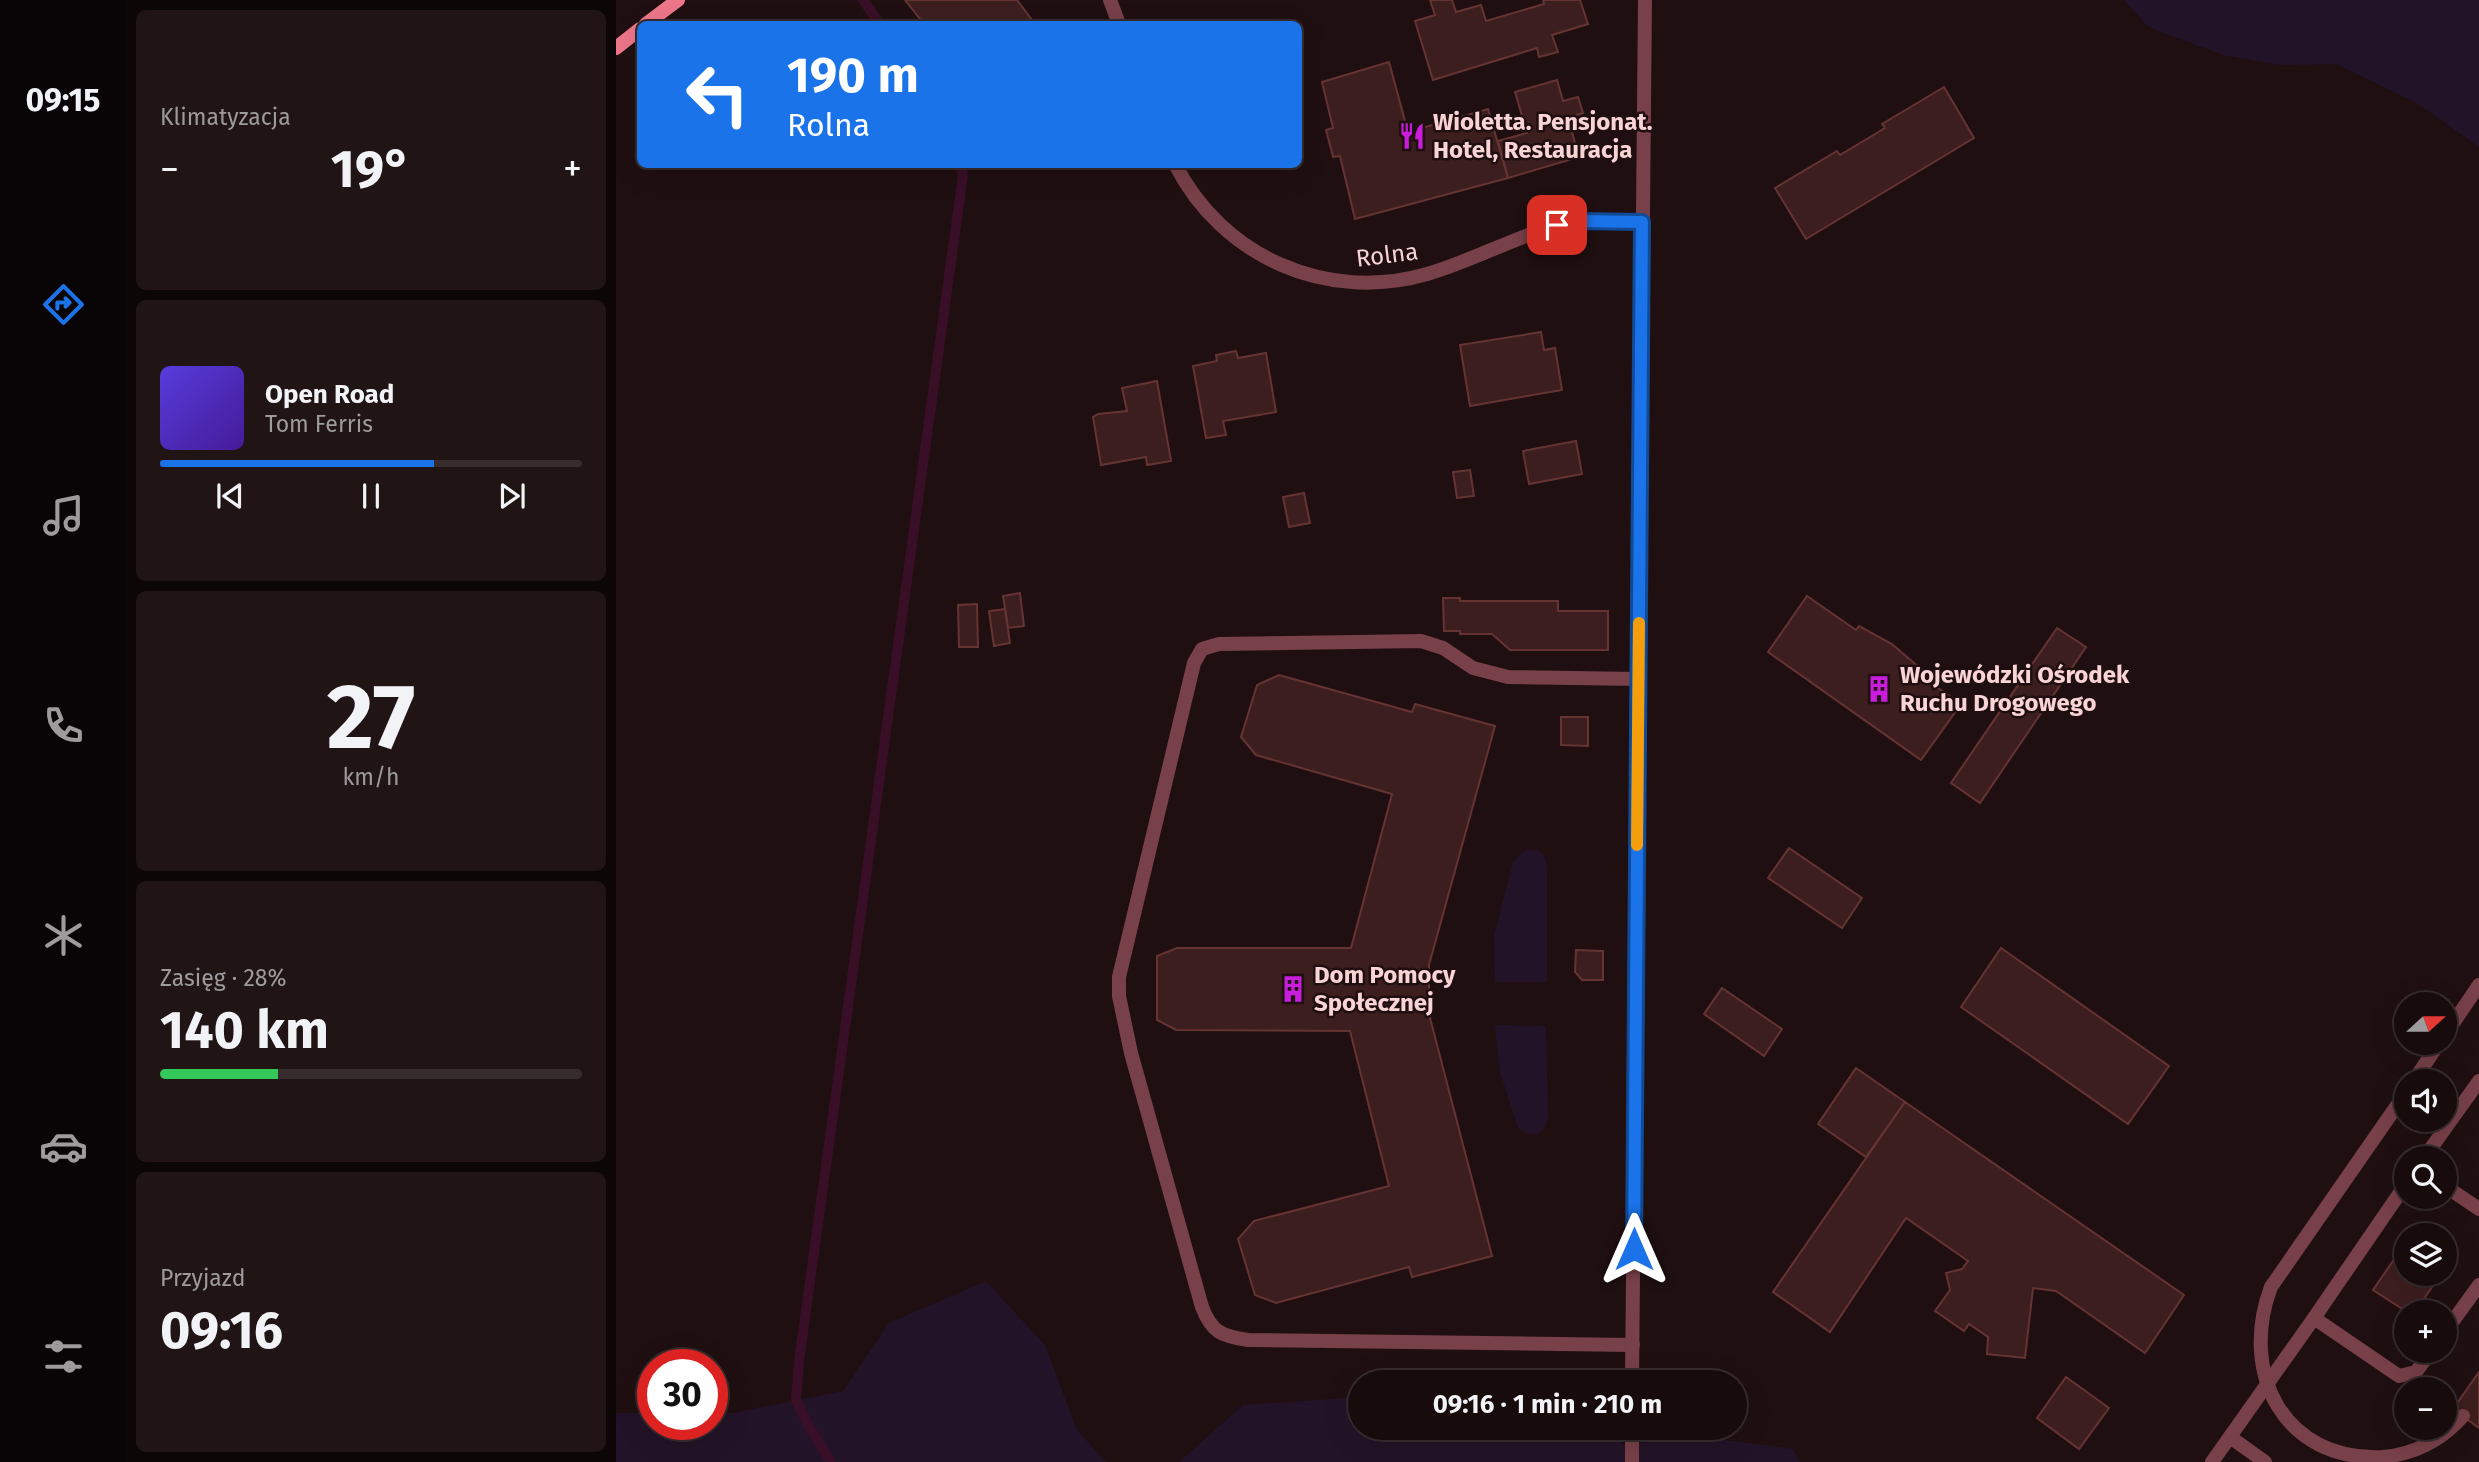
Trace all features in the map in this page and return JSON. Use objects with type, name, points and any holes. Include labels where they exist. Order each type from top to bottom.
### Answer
[{"type":"main road","points":[[650,21],[678,0]]},
{"type":"main road","points":[[616,48],[637,31]]},
{"type":"street","points":[[1110,0],[1118,21]]},
{"type":"street","points":[[1632,1370],[1644,0]]},
{"type":"street","name":"Rolna","points":[[1177,168],[1198,204],[1229,233],[1274,262],[1304,275],[1325,280],[1354,283],[1401,281],[1452,266],[1557,225],[1576,221],[1642,222]]},
{"type":"street","points":[[1633,1345],[1248,1340],[1219,1333],[1207,1322],[1202,1307],[1131,1054],[1119,996],[1119,977],[1194,663],[1202,649],[1219,644],[1421,641],[1443,648],[1473,668],[1508,677],[1638,679]]},
{"type":"street","points":[[2457,1017],[2479,985]]},
{"type":"street","points":[[2433,1146],[2479,1081]]},
{"type":"street","points":[[2394,1109],[2271,1287],[2263,1308],[2260,1329],[2262,1375],[2283,1415],[2296,1430],[2324,1449],[2342,1456],[2371,1458],[2417,1450],[2440,1437],[2463,1416]]},
{"type":"street","points":[[2457,1194],[2479,1209]]},
{"type":"street","points":[[2212,1462],[2394,1201]]},
{"type":"street","points":[[2457,1315],[2479,1285]]},
{"type":"street","points":[[2314,1318],[2399,1376],[2416,1373],[2423,1363]]},
{"type":"street","points":[[2230,1437],[2265,1462]]},
{"type":"street","points":[[1632,1440],[1632,1462]]},
{"type":"shaded area","points":[[2124,0],[2479,0],[2479,147],[2415,102],[2336,64],[2280,65],[2223,55],[2148,27]]},
{"type":"shaded area","points":[[1526,849],[1537,850],[1544,855],[1547,866],[1547,982],[1495,982],[1494,936],[1513,862]]},
{"type":"shaded area","points":[[1495,1025],[1546,1026],[1548,1119],[1543,1129],[1536,1134],[1528,1134],[1518,1128],[1499,1069]]},
{"type":"shaded area","points":[[986,1281],[1045,1345],[1077,1430],[1106,1462],[616,1462],[616,1413],[637,1413],[637,1440],[728,1440],[728,1413],[843,1391],[889,1323]]},
{"type":"shaded area","points":[[1348,1398],[1348,1440],[1619,1440],[1624,1445],[1663,1440],[1725,1440],[1793,1449],[1800,1462],[1179,1462],[1243,1405]]},
{"type":"building","points":[[905,0],[1017,0],[1033,21],[930,20],[922,21]]},
{"type":"building","points":[[1430,0],[1452,0],[1456,12],[1481,5],[1486,21],[1544,4],[1543,0],[1580,0],[1588,24],[1552,35],[1558,52],[1539,57],[1537,48],[1433,80],[1415,21],[1435,15]]},
{"type":"building","name":"Wioletta. Pensjonat. Hotel, Restauracja","points":[[1389,62],[1408,132],[1488,109],[1508,178],[1355,219],[1340,156],[1333,157],[1326,130],[1333,128],[1322,82]]},
{"type":"building","points":[[1557,80],[1563,101],[1578,97],[1583,113],[1568,118],[1579,157],[1508,178],[1498,141],[1527,133],[1515,92]]},
{"type":"building","points":[[1944,87],[1974,138],[1806,239],[1775,188],[1837,151],[1840,155],[1885,128],[1882,124]]},
{"type":"building","points":[[1541,332],[1544,350],[1555,348],[1562,390],[1470,406],[1460,345]]},
{"type":"building","points":[[1236,351],[1238,358],[1266,353],[1276,412],[1223,421],[1226,435],[1206,438],[1193,366],[1217,361],[1216,355]]},
{"type":"building","points":[[1157,381],[1171,461],[1147,465],[1146,457],[1101,465],[1093,417],[1127,411],[1122,388]]},
{"type":"building","points":[[1576,441],[1582,474],[1529,484],[1523,451]]},
{"type":"building","points":[[1470,470],[1474,496],[1457,498],[1453,472]]},
{"type":"building","points":[[1304,493],[1310,523],[1289,527],[1283,497]]},
{"type":"building","points":[[1020,593],[1024,626],[1008,628],[1003,596]]},
{"type":"building","name":"Wojewódzki Ośrodek Ruchu Drogowego","points":[[1807,596],[1856,630],[1859,626],[1892,644],[1921,669],[1918,674],[1961,704],[1921,760],[1768,652]]},
{"type":"building","points":[[1443,598],[1460,598],[1460,601],[1558,601],[1558,611],[1608,611],[1608,650],[1510,650],[1492,634],[1444,631]]},
{"type":"building","points":[[977,604],[978,647],[959,647],[958,605]]},
{"type":"building","points":[[1005,609],[1010,643],[994,646],[989,611]]},
{"type":"building","points":[[2057,628],[2086,647],[1980,803],[1951,783]]},
{"type":"building","name":"Dom Pomocy Społecznej","points":[[1279,675],[1412,712],[1415,704],[1495,726],[1429,965],[1429,1014],[1492,1256],[1412,1277],[1409,1267],[1276,1303],[1255,1295],[1238,1239],[1254,1221],[1389,1186],[1350,1031],[1176,1030],[1157,1020],[1157,956],[1177,948],[1351,948],[1392,794],[1256,755],[1241,737],[1257,685]]},
{"type":"building","points":[[1561,717],[1588,717],[1588,746],[1561,745]]},
{"type":"building","points":[[1789,848],[1862,898],[1842,928],[1768,878]]},
{"type":"building","points":[[2001,948],[2169,1066],[2128,1124],[1961,1007]]},
{"type":"building","points":[[1576,950],[1603,951],[1603,980],[1582,980],[1575,972]]},
{"type":"building","points":[[1722,988],[1782,1029],[1764,1056],[1704,1014]]},
{"type":"building","points":[[1856,1068],[1905,1102],[1866,1157],[1818,1124]]},
{"type":"building","points":[[1905,1102],[2184,1295],[2145,1353],[2056,1291],[2033,1288],[2025,1358],[1987,1354],[1988,1337],[1969,1324],[1964,1331],[1935,1311],[1950,1290],[1946,1273],[1962,1269],[1968,1261],[1906,1218],[1830,1332],[1773,1292]]},
{"type":"building","points":[[2394,1259],[2394,1286],[2433,1286],[2423,1300],[2394,1300],[2394,1304],[2373,1290]]},
{"type":"building","points":[[2479,1372],[2479,1428],[2457,1412],[2457,1403]]},
{"type":"building","points":[[2066,1377],[2109,1408],[2079,1449],[2037,1418]]},
{"type":"waterway","points":[[863,0],[878,21]]},
{"type":"waterway","points":[[831,1462],[796,1400],[799,1361],[963,175],[962,168]]},
{"type":"slow traffic","points":[[1637,845],[1639,623]]},
{"type":"place","name":"Wioletta. Pensjonat. Hotel, Restauracja","points":[[1412,136]]},
{"type":"place","name":"Wojewódzki Ośrodek Ruchu Drogowego","points":[[1879,689]]},
{"type":"place","name":"Dom Pomocy Społecznej","points":[[1293,989]]},
{"type":"route","points":[[1557,225],[1576,221],[1642,222],[1634,1249]]}]
